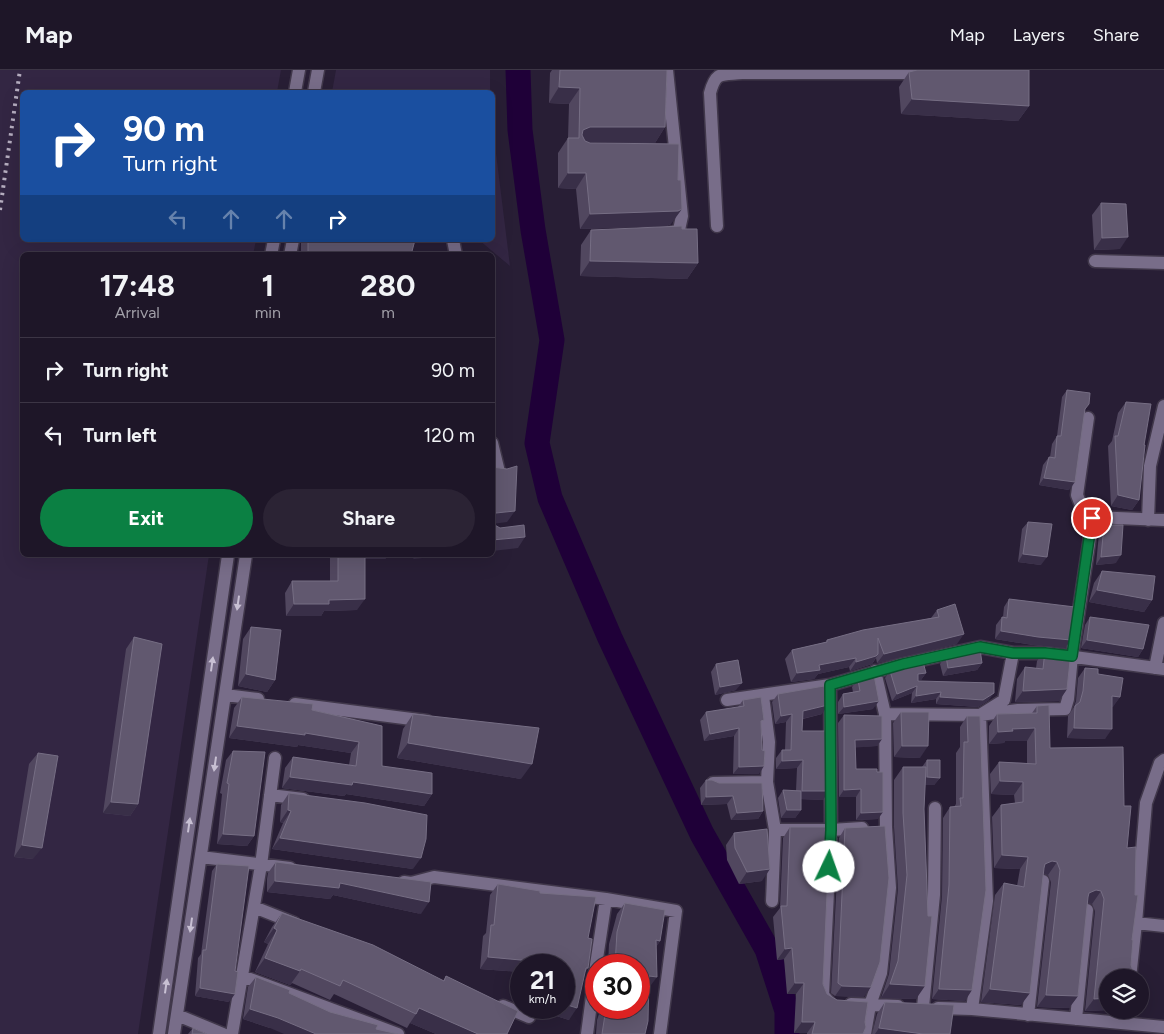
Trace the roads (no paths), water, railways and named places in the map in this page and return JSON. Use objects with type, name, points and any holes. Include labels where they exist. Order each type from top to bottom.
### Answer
[{"type":"street","points":[[296,90],[299,70]]},
{"type":"street","points":[[314,90],[318,70]]},
{"type":"street","points":[[650,234],[669,234],[679,230],[682,216],[670,150],[667,70]]},
{"type":"street","points":[[717,226],[710,93],[714,80],[721,75],[742,73],[936,73]]},
{"type":"street","points":[[1095,261],[1164,263]]},
{"type":"street","points":[[1148,520],[1150,466],[1164,406]]},
{"type":"street","points":[[1088,418],[1077,495],[1084,513],[1092,518],[1164,520]]},
{"type":"street","points":[[495,456],[499,472],[495,472]]},
{"type":"street","points":[[885,714],[980,715],[1018,710],[1065,709],[1068,699],[1072,656],[1092,518]]},
{"type":"street","points":[[159,1034],[228,557]]},
{"type":"street","points":[[174,1034],[246,557]]},
{"type":"street","points":[[727,700],[830,685],[874,671],[980,647],[1013,653],[1045,653],[1160,668],[1164,623]]},
{"type":"street","points":[[980,715],[1004,700],[1013,653]]},
{"type":"street","points":[[865,1034],[870,1005],[881,973],[890,888],[886,827],[885,714],[874,671]]},
{"type":"street","points":[[830,685],[831,830],[823,994],[826,1000],[833,1004],[972,1009],[1164,1027]]},
{"type":"street","points":[[225,695],[437,722]]},
{"type":"street","points":[[763,696],[769,742],[766,782],[774,830],[772,901]]},
{"type":"street","points":[[972,1009],[987,901],[980,715]]},
{"type":"street","points":[[232,1034],[261,864],[275,758]]},
{"type":"street","points":[[1131,969],[1146,803],[1160,763],[1164,760]]},
{"type":"street","points":[[712,783],[766,782]]},
{"type":"street","points":[[270,795],[318,802]]},
{"type":"street","points":[[923,1007],[934,895],[935,808]]},
{"type":"street","points":[[774,830],[831,830],[886,827]]},
{"type":"street","points":[[201,857],[299,869]]},
{"type":"street","points":[[392,880],[411,883],[434,877],[606,899],[676,911],[660,1034]]},
{"type":"street","points":[[1028,1014],[1042,881]]},
{"type":"street","points":[[598,954],[606,899]]},
{"type":"street","points":[[254,907],[309,929]]},
{"type":"street","points":[[1076,1019],[1087,910]]},
{"type":"street","points":[[1136,924],[1164,926]]},
{"type":"street","points":[[242,976],[398,1034]]},
{"type":"street","points":[[492,1002],[510,1009]]},
{"type":"street","points":[[177,1015],[223,1034]]},
{"type":"street","points":[[587,1034],[589,1019]]},
{"type":"street","points":[[1125,1019],[1125,1024]]},
{"type":"waterway","points":[[518,70],[520,130],[533,230],[552,340],[537,443],[550,498],[610,638],[702,834],[767,949],[787,1011],[787,1034]]},
{"type":"railway","points":[[0,210],[20,70]]}]
